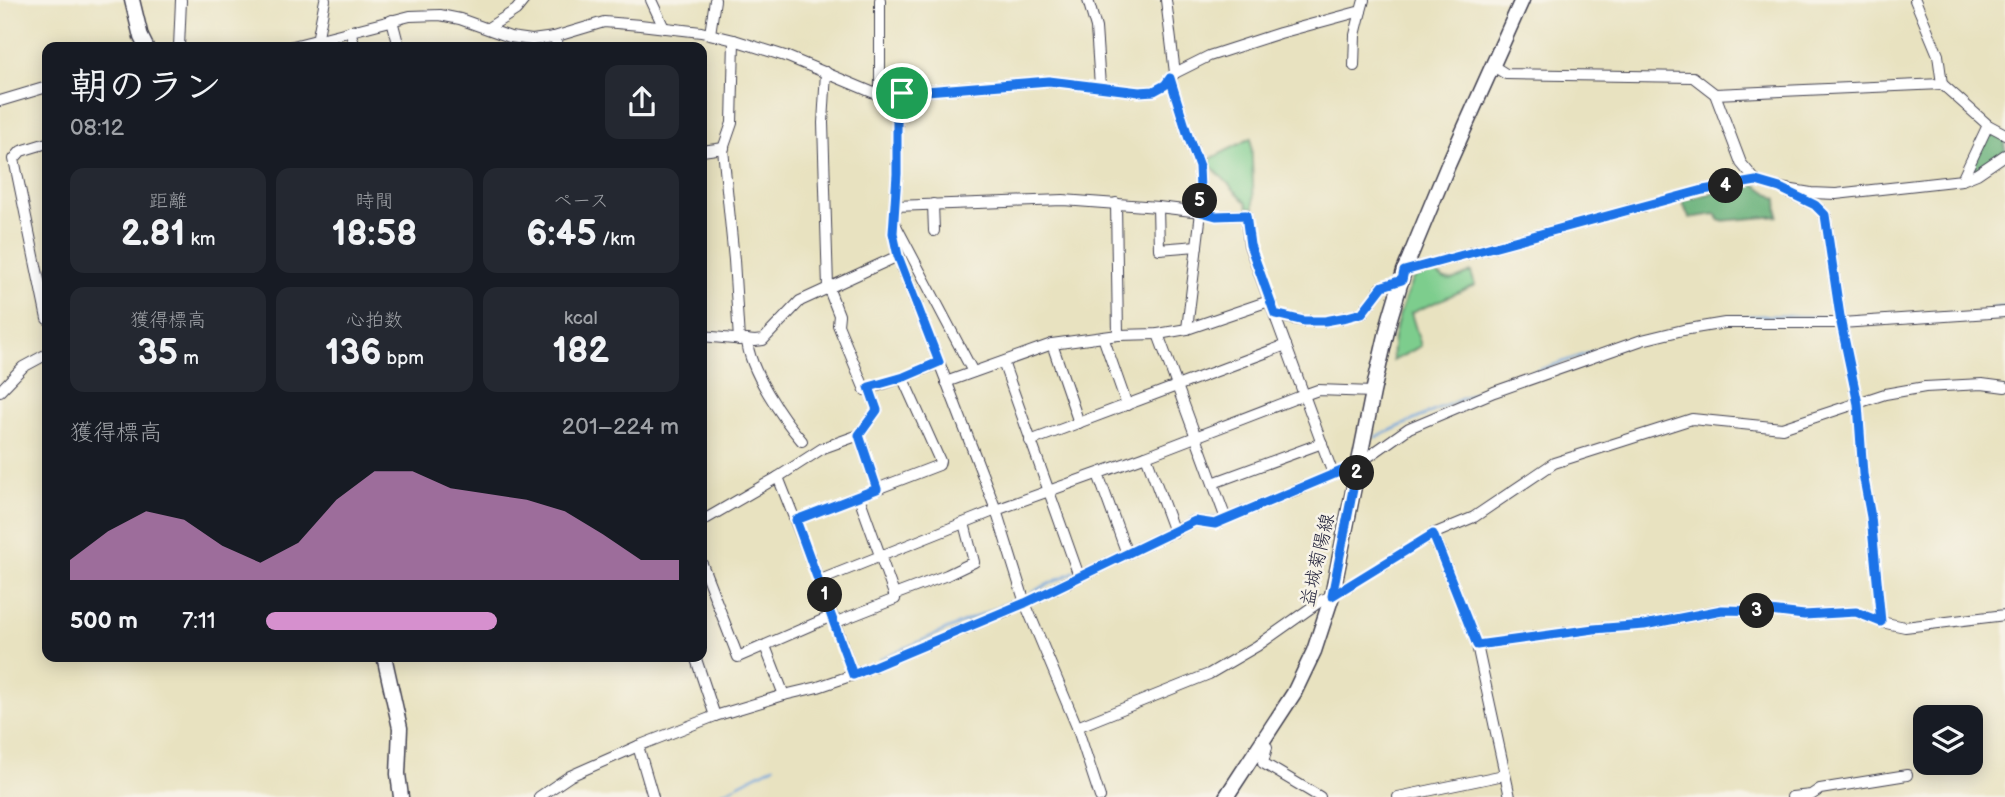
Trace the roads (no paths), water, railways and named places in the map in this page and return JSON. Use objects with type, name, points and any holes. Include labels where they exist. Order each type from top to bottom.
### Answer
[{"type":"main road","points":[[132,0],[144,42]]},
{"type":"main road","name":"益城菊陽線","points":[[1226,797],[1304,674],[1314,651],[1332,596],[1373,392],[1403,276],[1448,165],[1522,0]]},
{"type":"main road","points":[[385,662],[400,728],[398,774],[401,797]]},
{"type":"street","points":[[179,42],[181,0]]},
{"type":"street","points":[[317,41],[325,0]]},
{"type":"street","points":[[488,29],[516,10],[524,0]]},
{"type":"street","points":[[651,0],[664,28]]},
{"type":"street","points":[[710,34],[715,0]]},
{"type":"street","points":[[880,0],[883,96]]},
{"type":"street","points":[[1088,0],[1096,28],[1100,86]]},
{"type":"street","points":[[1166,0],[1173,75],[1188,136],[1199,166],[1201,212],[1187,330]]},
{"type":"street","points":[[1354,66],[1355,35],[1364,0]]},
{"type":"street","points":[[1915,0],[1938,55],[1942,84],[1988,125],[2005,134]]},
{"type":"street","points":[[883,96],[1049,81],[1139,92],[1154,91],[1165,85],[1173,75],[1209,56],[1361,11]]},
{"type":"street","points":[[312,42],[410,16],[440,15],[523,42]]},
{"type":"street","points":[[392,20],[398,42]]},
{"type":"street","points":[[557,42],[604,22],[710,34],[788,57],[883,96],[895,107],[897,174],[893,233],[898,256],[996,510],[1025,603],[1077,727],[1100,797]]},
{"type":"street","points":[[350,31],[353,42]]},
{"type":"street","points":[[734,40],[732,123],[724,148],[743,340],[752,365],[802,442]]},
{"type":"street","points":[[1493,66],[1506,74],[1693,77],[1715,94],[1741,163],[1756,181]]},
{"type":"street","points":[[826,72],[823,123],[828,287],[839,315],[838,325],[865,390],[939,362]]},
{"type":"street","points":[[1715,94],[1942,84]]},
{"type":"street","points":[[0,101],[42,88]]},
{"type":"street","points":[[1962,180],[1988,125]]},
{"type":"street","points":[[42,145],[21,151],[15,159],[42,276]]},
{"type":"street","points":[[707,150],[724,148]]},
{"type":"street","points":[[1275,314],[1304,321],[1325,321],[1362,313],[1383,286],[1403,276],[1703,190],[1756,181],[1780,188],[1836,194],[1962,180],[1977,174],[2005,155]]},
{"type":"street","points":[[1780,188],[1815,205],[1825,215],[1841,323],[1858,404],[1863,474],[1871,517],[1881,622]]},
{"type":"street","points":[[895,206],[1063,200],[1158,206],[1216,216],[1246,215],[1250,245],[1333,474]]},
{"type":"street","points":[[1116,203],[1118,335]]},
{"type":"street","points":[[933,204],[934,231]]},
{"type":"street","points":[[1158,206],[1159,249],[1197,246]]},
{"type":"street","points":[[894,222],[973,372]]},
{"type":"street","points":[[707,336],[763,340],[800,301],[898,256]]},
{"type":"street","points":[[946,382],[1052,344],[1118,335],[1187,330],[1269,301]]},
{"type":"street","points":[[539,797],[570,776],[638,746],[715,716],[853,675],[1025,603],[1195,521],[1215,524],[1358,464],[1409,428],[1494,392],[1642,340],[1725,323],[1841,323],[2005,312]]},
{"type":"street","points":[[1158,334],[1226,519]]},
{"type":"street","points":[[1103,337],[1127,405]]},
{"type":"street","points":[[1052,344],[1079,423]]},
{"type":"street","points":[[1030,441],[1286,345]]},
{"type":"street","points":[[0,391],[23,367],[42,357]]},
{"type":"street","points":[[1003,362],[1079,576]]},
{"type":"street","points":[[796,520],[939,465],[940,461],[904,377]]},
{"type":"street","points":[[1077,727],[1209,674],[1257,646],[1322,600],[1433,534],[1474,517],[1554,463],[1692,419],[1782,428],[1885,394],[1925,387],[1982,384],[2005,387]]},
{"type":"street","points":[[707,518],[823,448],[859,435],[877,410],[869,387]]},
{"type":"street","points":[[818,581],[996,510],[1146,456],[1304,394],[1318,390],[1373,392]]},
{"type":"street","points":[[859,435],[877,489]]},
{"type":"street","points":[[1213,483],[1322,443]]},
{"type":"street","points":[[1146,456],[1174,532]]},
{"type":"street","points":[[1098,474],[1127,554]]},
{"type":"street","points":[[778,477],[853,675]]},
{"type":"street","points":[[707,577],[738,657],[895,599],[859,497]]},
{"type":"street","points":[[894,596],[974,562],[964,523]]},
{"type":"street","points":[[1433,534],[1477,645],[1510,797]]},
{"type":"street","points":[[1477,645],[1644,625],[1722,610],[1804,615],[1856,612],[1881,622],[1905,627],[2005,615]]},
{"type":"street","points":[[765,646],[784,695]]},
{"type":"street","points":[[697,662],[715,716]]},
{"type":"street","points":[[1261,743],[1267,747],[1263,763],[1320,797]]},
{"type":"street","points":[[638,746],[653,797]]},
{"type":"street","points":[[1398,797],[1504,775]]},
{"type":"street","points":[[1792,797],[1811,795],[1820,789],[1907,775]]},
{"type":"waterway","points":[[1994,308],[2005,307]]},
{"type":"waterway","points":[[1687,325],[1742,316],[1836,317]]},
{"type":"waterway","points":[[1845,317],[1859,317]]},
{"type":"waterway","points":[[1376,437],[1488,387],[1619,343]]},
{"type":"waterway","points":[[1338,466],[1349,460]]},
{"type":"waterway","points":[[1232,511],[1255,502]]},
{"type":"waterway","points":[[1191,518],[1218,517]]},
{"type":"waterway","points":[[1085,567],[1123,550]]},
{"type":"waterway","points":[[1032,592],[1074,572]]},
{"type":"waterway","points":[[880,659],[1021,597]]},
{"type":"waterway","points":[[714,797],[774,766]]}]
